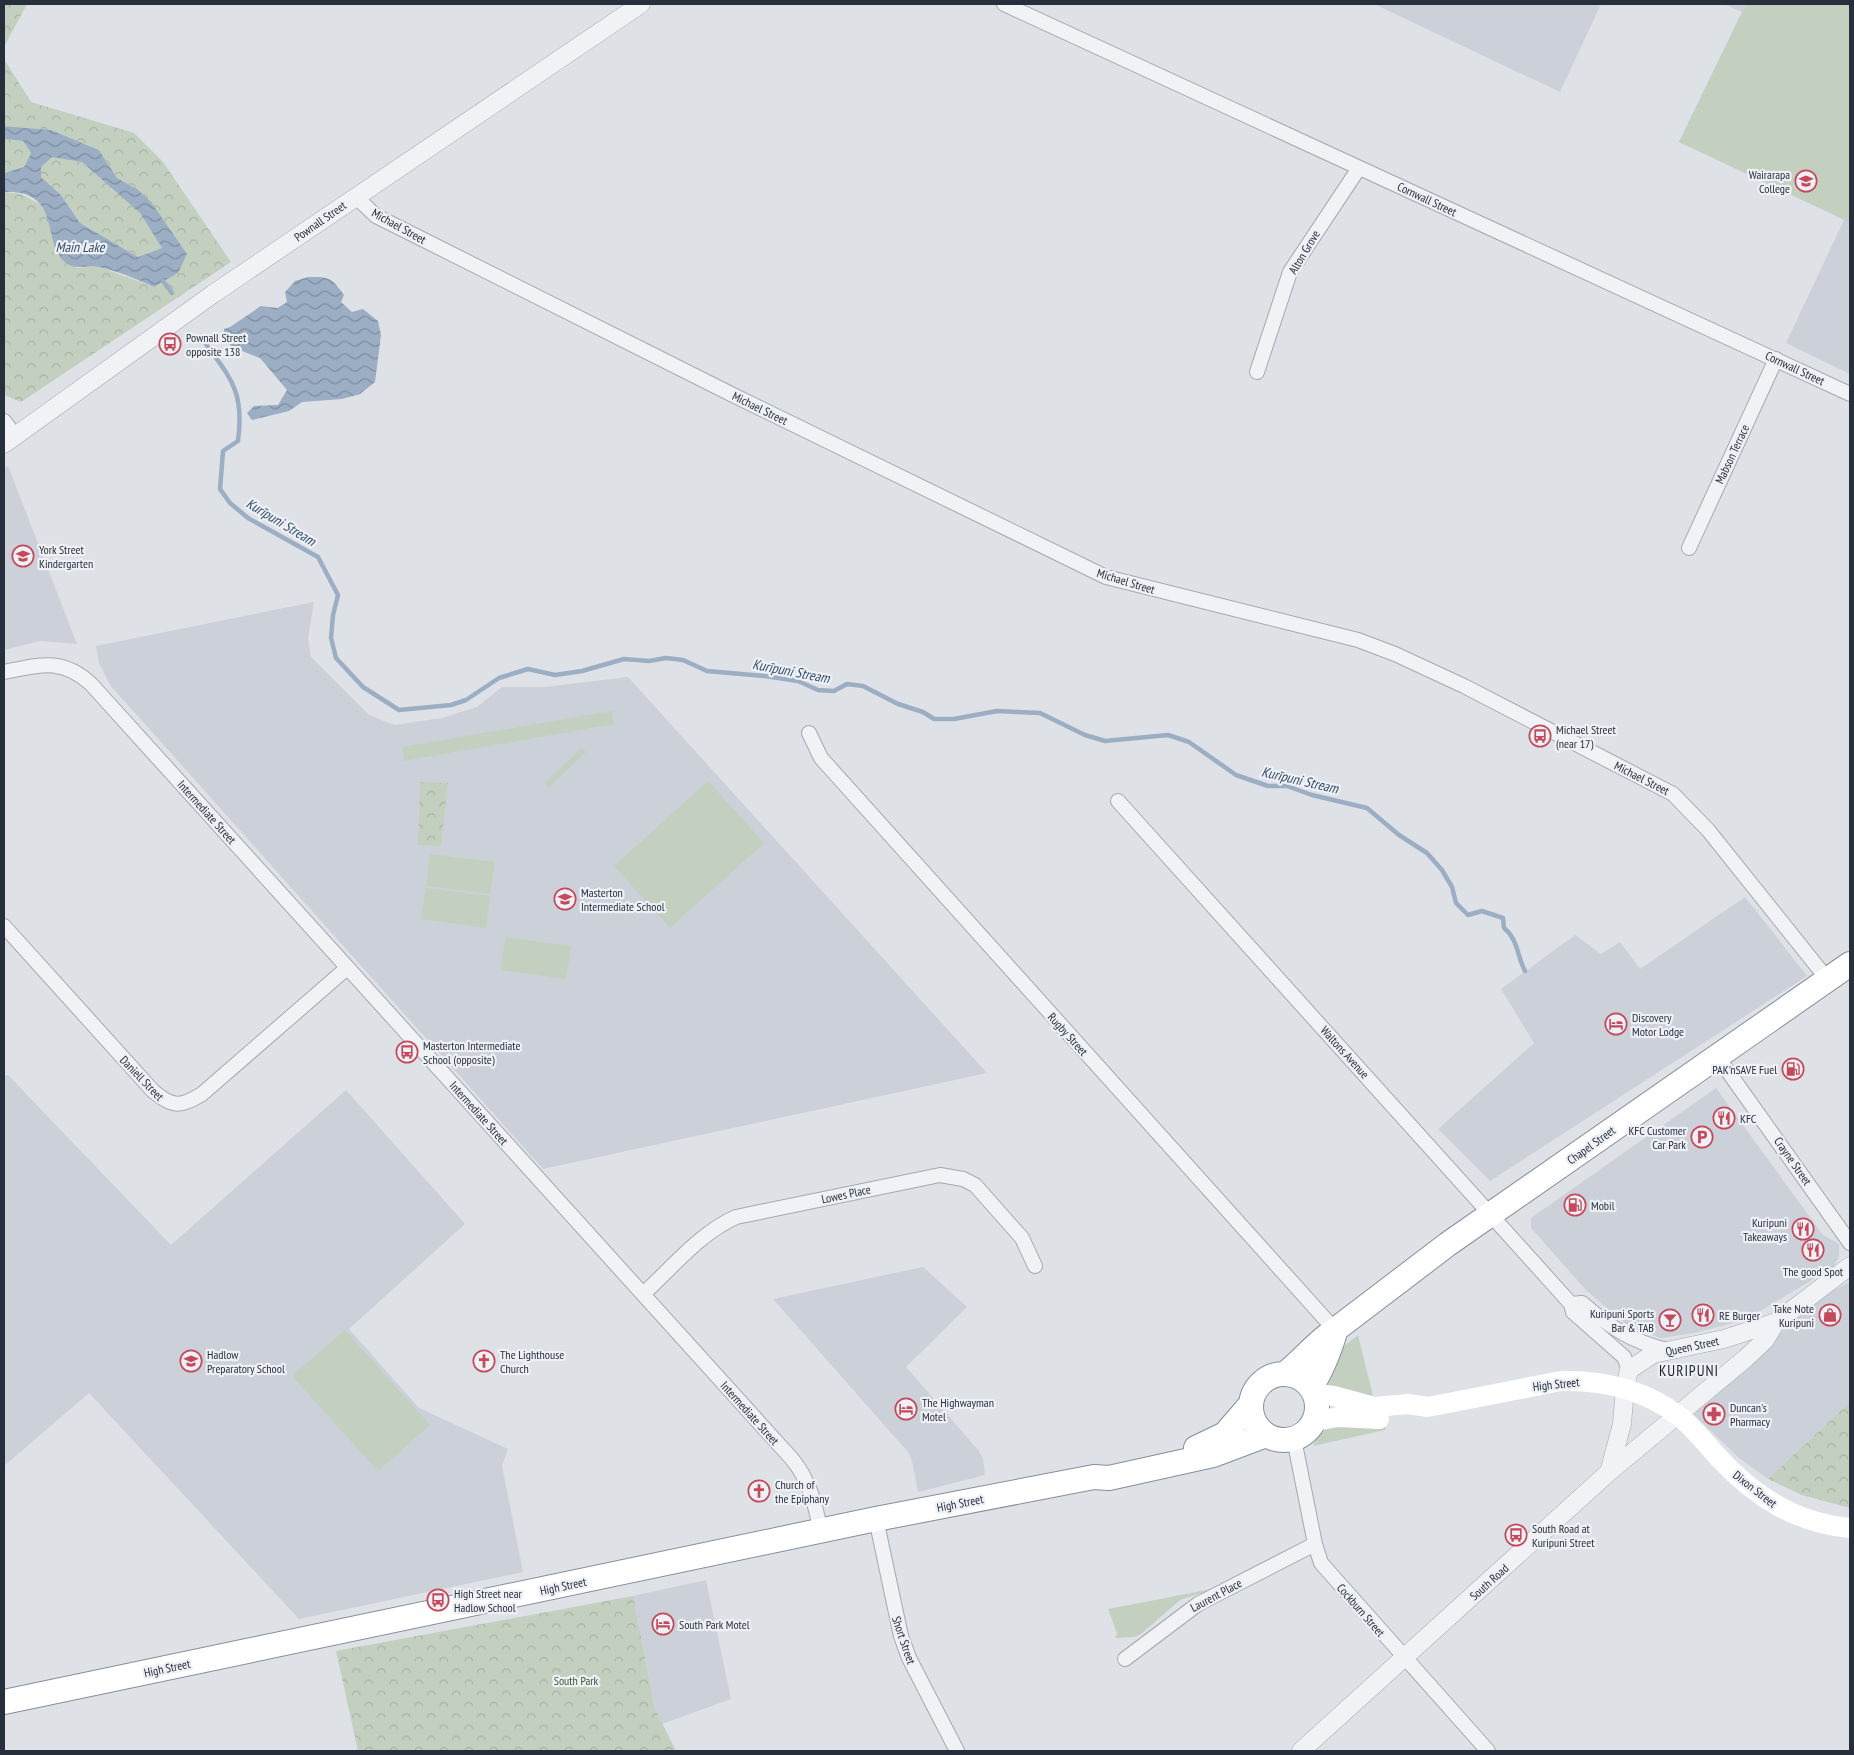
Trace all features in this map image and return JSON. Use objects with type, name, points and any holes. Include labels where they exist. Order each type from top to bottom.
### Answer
[{"type":"highway","name":"Chapel Street","points":[[1286,1373],[1300,1362],[1318,1341],[1335,1330],[1405,1275],[1850,964]]},
{"type":"highway","points":[[1313,1390],[1335,1330]]},
{"type":"highway","points":[[1286,1373],[1300,1377],[1313,1390],[1318,1412],[1310,1428],[1294,1439],[1284,1440],[1266,1435],[1253,1419],[1250,1405],[1252,1395],[1260,1383],[1272,1375],[1286,1373]]},
{"type":"highway","name":"High Street","points":[[1094,1477],[1107,1468],[1187,1452],[1211,1442],[1225,1434],[1250,1405]]},
{"type":"highway","name":"High Street","points":[[4,1702],[876,1519],[1094,1477],[1108,1478],[1213,1455],[1266,1435]]},
{"type":"main road","name":"High Street","points":[[1313,1390],[1374,1407],[1408,1404],[1428,1407],[1561,1381],[1627,1379],[1641,1394],[1679,1416]]},
{"type":"main road","name":"High Street","points":[[1315,1420],[1338,1417],[1388,1420],[1411,1418],[1428,1407]]},
{"type":"main road","name":"Dixon Street","points":[[1679,1416],[1742,1481],[1766,1500],[1783,1510],[1816,1523],[1850,1528]]},
{"type":"street","name":"Pownall Street","points":[[7,433],[641,4]]},
{"type":"street","name":"Cornwall Street","points":[[1004,4],[1850,394]]},
{"type":"street","name":"Alton Grove","points":[[1257,372],[1290,272],[1359,168]]},
{"type":"street","name":"Michael Street","points":[[356,197],[376,216],[428,243],[750,404],[1106,577],[1358,640],[1395,654],[1464,686],[1673,794],[1708,830],[1828,980]]},
{"type":"street","name":"Mabson Terrace","points":[[1689,548],[1776,359]]},
{"type":"street","name":"Intermediate Street","points":[[4,672],[40,664],[69,667],[91,684],[803,1472],[814,1499],[821,1532]]},
{"type":"street","name":"Rugby Street","points":[[809,733],[821,758],[1335,1330]]},
{"type":"street","name":"Waltons Avenue","points":[[1118,801],[1491,1214],[1571,1304],[1573,1312],[1624,1357],[1627,1379]]},
{"type":"street","name":"Daniell Street","points":[[4,926],[153,1091],[167,1102],[186,1103],[202,1094],[347,968]]},
{"type":"street","name":"Crayne Street","points":[[1717,1056],[1850,1242]]},
{"type":"street","name":"Lowes Place","points":[[643,1294],[704,1237],[720,1224],[736,1217],[940,1175],[953,1176],[975,1185],[1022,1238],[1035,1266]]},
{"type":"street","name":"Queen Street","points":[[1627,1379],[1653,1354],[1724,1339],[1776,1322],[1850,1266]]},
{"type":"street","name":"Waltons Avenue","points":[[1571,1304],[1582,1303],[1619,1333],[1631,1339],[1670,1351]]},
{"type":"street","name":"Queen Street","points":[[1679,1416],[1765,1340],[1776,1322]]},
{"type":"street","points":[[1609,1472],[1622,1424],[1627,1379]]},
{"type":"street","name":"South Road","points":[[1301,1751],[1609,1472],[1679,1416]]},
{"type":"street","name":"Cockburn Street","points":[[1294,1439],[1315,1544],[1325,1569],[1488,1751]]},
{"type":"street","name":"Short Street","points":[[876,1519],[901,1636],[909,1658],[952,1750]]},
{"type":"street","name":"Laurent Place","points":[[1125,1659],[1198,1604],[1315,1544]]},
{"type":"shaded area","points":[[1374,4],[1601,4],[1560,92]]},
{"type":"shaded area","name":"Wairarapa College","points":[[1724,4],[1850,4],[1850,374],[1786,343],[1844,220],[1679,142],[1742,12]]},
{"type":"shaded area","name":"York Street Kindergarten","points":[[8,466],[77,644],[40,641],[4,650],[4,470]]},
{"type":"shaded area","name":"Masterton Intermediate School","points":[[314,602],[308,638],[311,657],[369,715],[394,725],[442,718],[477,707],[502,687],[545,687],[628,677],[987,1073],[543,1169],[110,685],[99,663],[96,646]]},
{"type":"shaded area","points":[[1745,897],[1807,976],[1490,1181],[1438,1129],[1534,1043],[1501,989],[1575,935],[1601,954],[1620,942],[1640,969]]},
{"type":"shaded area","name":"Hadlow Preparatory School","points":[[8,1075],[171,1245],[346,1090],[465,1224],[349,1329],[419,1408],[508,1449],[502,1466],[523,1572],[299,1619],[89,1393],[4,1466],[4,1076]]},
{"type":"shaded area","points":[[1716,1088],[1823,1235],[1839,1244],[1839,1256],[1834,1267],[1745,1320],[1694,1333],[1661,1338],[1628,1326],[1586,1290],[1531,1228],[1531,1218]]},
{"type":"shaded area","name":"The Highwayman Motel","points":[[923,1267],[967,1307],[906,1367],[979,1451],[983,1459],[985,1475],[918,1492],[912,1461],[908,1452],[773,1299]]},
{"type":"shaded area","points":[[1850,1282],[1850,1402],[1768,1479],[1739,1458],[1693,1414],[1819,1298]]},
{"type":"shaded area","points":[[706,1580],[731,1699],[662,1724],[655,1709],[633,1596]]},
{"type":"green space","points":[[4,4],[27,4],[4,47]]},
{"type":"green space","name":"Wairarapa College","points":[[1746,4],[1850,4],[1850,222],[1679,142]]},
{"type":"green space","points":[[4,59],[31,102],[134,133],[163,162],[231,262],[21,402],[4,395],[4,192],[21,194],[40,204],[51,224],[55,245],[77,268],[97,266],[154,287],[178,273],[137,189],[117,178],[99,150],[51,130],[4,126]]},
{"type":"green space","points":[[4,139],[23,141],[31,153],[24,167],[4,173]]},
{"type":"green space","points":[[52,156],[82,162],[140,213],[162,248],[138,257],[80,223],[61,195],[41,177],[41,167]]},
{"type":"green space","points":[[612,711],[614,724],[404,761],[402,747]]},
{"type":"green space","points":[[581,748],[586,752],[548,788],[545,783]]},
{"type":"green space","points":[[708,781],[764,843],[670,928],[614,866]]},
{"type":"green space","points":[[420,782],[448,783],[441,846],[418,845]]},
{"type":"green space","points":[[430,854],[495,862],[490,894],[426,886]]},
{"type":"green space","points":[[426,888],[490,896],[486,928],[421,919]]},
{"type":"green space","points":[[505,937],[571,946],[566,979],[501,970]]},
{"type":"green space","points":[[345,1330],[430,1425],[378,1471],[292,1376]]},
{"type":"green space","points":[[1358,1335],[1373,1396],[1367,1399],[1328,1386],[1326,1380],[1339,1350]]},
{"type":"green space","points":[[1850,1402],[1850,1508],[1802,1495],[1768,1479]]},
{"type":"green space","points":[[1344,1424],[1386,1427],[1385,1430],[1313,1446],[1325,1430]]},
{"type":"green space","points":[[1217,1588],[1180,1600],[1135,1637],[1115,1638],[1117,1633],[1108,1609]]},
{"type":"green space","name":"South Park","points":[[633,1596],[655,1709],[676,1751],[358,1751],[336,1651]]},
{"type":"water","name":"Main Lake","points":[[4,126],[51,130],[99,150],[117,178],[137,189],[151,202],[187,254],[178,273],[154,287],[95,266],[74,267],[66,263],[54,243],[43,208],[35,199],[23,193],[4,192],[4,173],[24,167],[31,153],[23,141],[4,139]],"holes":[[[52,157],[82,162],[140,213],[162,248],[138,257],[80,223],[61,195],[41,177],[41,167]]]},
{"type":"water","points":[[308,277],[321,277],[333,281],[344,295],[341,302],[352,312],[363,309],[378,321],[381,335],[375,382],[360,394],[342,399],[302,402],[289,411],[252,420],[247,413],[254,406],[278,405],[287,390],[260,358],[232,347],[224,338],[224,329],[261,306],[278,308],[287,302],[285,292],[295,281]]},
{"type":"waterway","name":"Kurīpuni Stream","points":[[163,281],[172,293]]},
{"type":"waterway","name":"Kurīpuni Stream","points":[[200,336],[227,373],[237,395],[239,408],[238,441],[223,451],[220,489],[230,503],[248,518],[318,557],[338,595],[333,615],[331,638],[336,658],[363,687],[399,710],[451,705],[466,700],[499,678],[528,669],[555,675],[582,671],[624,659],[649,661],[666,658],[683,660],[707,671],[798,681],[818,690],[834,691],[847,684],[863,686],[898,704],[923,712],[934,719],[954,719],[997,711],[1040,713],[1085,735],[1105,741],[1168,735],[1189,742],[1236,775],[1268,786],[1287,786],[1312,795],[1367,808],[1399,835],[1427,853],[1442,870],[1452,887],[1456,903],[1468,915],[1482,911],[1503,918],[1504,928],[1515,942],[1525,971]]},
{"type":"place","name":"Wairarapa College","points":[[1806,181]]},
{"type":"place","name":"Pownall Street opposite 138","points":[[170,344]]},
{"type":"place","name":"York Street Kindergarten","points":[[23,556]]},
{"type":"place","name":"Michael Street (near 17)","points":[[1540,736]]},
{"type":"place","name":"Masterton Intermediate School","points":[[565,899]]},
{"type":"place","name":"Discovery Motor Lodge","points":[[1616,1024]]},
{"type":"place","name":"Masterton Intermediate School (opposite)","points":[[407,1052]]},
{"type":"place","name":"PAK'nSAVE Fuel","points":[[1793,1069]]},
{"type":"place","name":"KFC","points":[[1724,1118]]},
{"type":"place","name":"KFC Customer Car Park","points":[[1702,1137]]},
{"type":"place","name":"Mobil","points":[[1575,1205]]},
{"type":"place","name":"Kuripuni Takeaways","points":[[1803,1229]]},
{"type":"place","name":"The good Spot","points":[[1813,1250]]},
{"type":"place","name":"RE Burger","points":[[1703,1315]]},
{"type":"place","name":"Take Note Kuripuni","points":[[1830,1315]]},
{"type":"place","name":"Kuripuni Sports Bar & TAB","points":[[1670,1320]]},
{"type":"place","name":"Hadlow Preparatory School","points":[[191,1361]]},
{"type":"place","name":"The Lighthouse Church","points":[[484,1361]]},
{"type":"place","name":"The Highwayman Motel","points":[[906,1409]]},
{"type":"place","name":"Duncan's Pharmacy","points":[[1714,1414]]},
{"type":"place","name":"Church of the Epiphany","points":[[759,1491]]},
{"type":"place","name":"South Road at Kuripuni Street","points":[[1516,1535]]},
{"type":"place","name":"High Street near Hadlow School","points":[[438,1600]]},
{"type":"place","name":"South Park Motel","points":[[663,1624]]},
{"type":"district","name":"KURIPUNI","points":[[1689,1370]]}]
